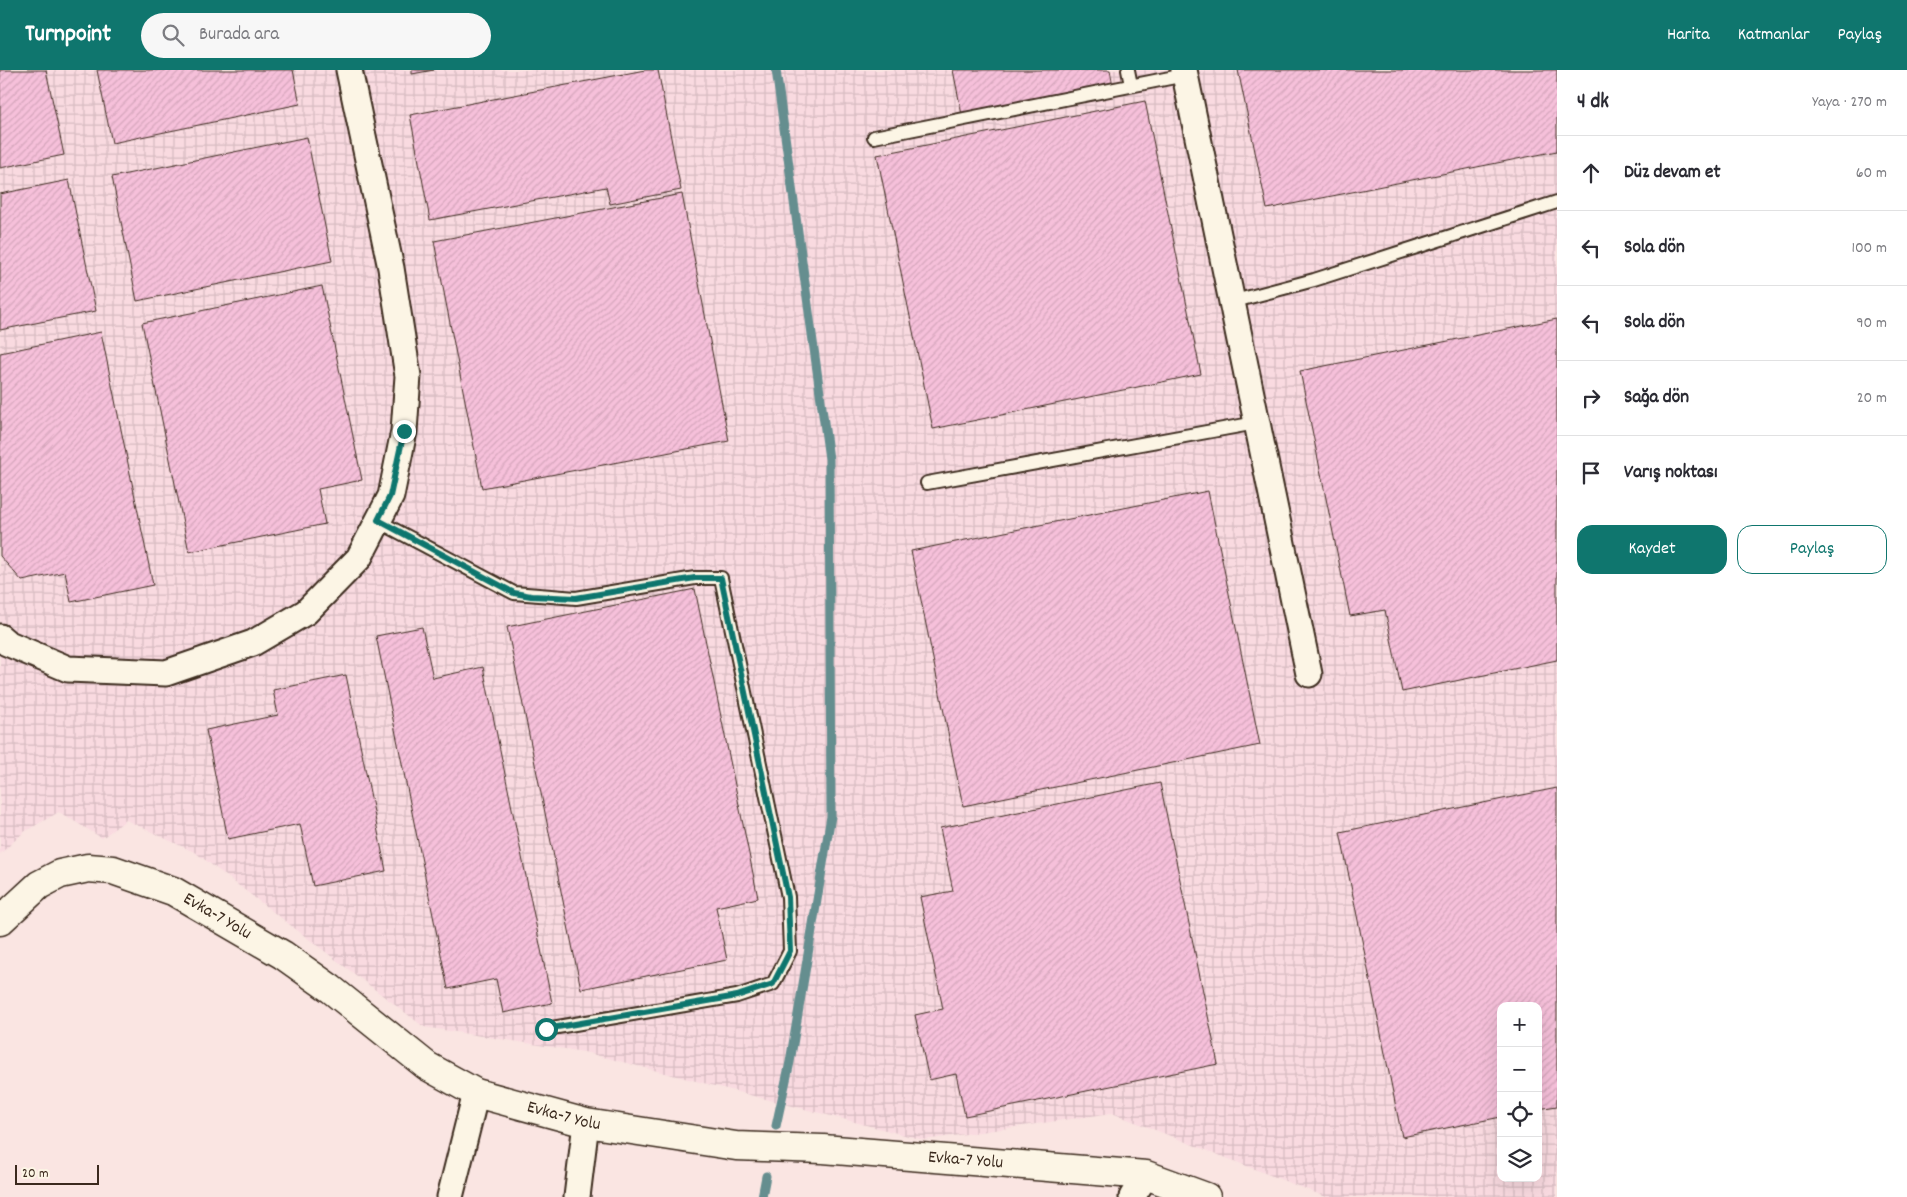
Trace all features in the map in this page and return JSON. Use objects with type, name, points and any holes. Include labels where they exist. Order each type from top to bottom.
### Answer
[{"type":"street","points":[[0,637],[7,643],[68,669],[166,674],[253,643],[306,612],[359,558],[390,496],[404,431],[408,376],[391,268],[349,70]]},
{"type":"street","points":[[1184,72],[1309,674]]},
{"type":"street","name":"Evka-7 Yolu","points":[[0,921],[39,885],[60,874],[88,868],[113,870],[173,891],[283,955],[331,989],[427,1066],[476,1093],[586,1123],[736,1146],[823,1149],[1139,1186],[1206,1197]]},
{"type":"street","points":[[450,1197],[476,1093]]},
{"type":"street","points":[[577,1197],[586,1123]]},
{"type":"lane","points":[[1128,70],[1131,85]]},
{"type":"lane","points":[[874,137],[1131,85],[1184,72]]},
{"type":"lane","points":[[1231,302],[1314,280],[1557,202]]},
{"type":"lane","points":[[926,483],[1256,423]]},
{"type":"lane","points":[[378,520],[514,593],[531,596],[576,598],[695,578],[721,578],[788,897],[790,951],[773,984],[746,993],[546,1029]]},
{"type":"shaded area","points":[[0,70],[1557,70],[1557,1197],[1326,1197],[1112,1113],[924,1140],[584,1052],[424,1027],[196,853],[126,820],[102,838],[59,812],[24,832],[0,854]]},
{"type":"building","points":[[0,70],[46,70],[64,155],[0,168]]},
{"type":"building","points":[[97,70],[293,70],[300,104],[112,143]]},
{"type":"building","points":[[412,70],[434,70],[412,74]]},
{"type":"building","points":[[645,70],[658,70],[681,190],[610,204],[606,187],[430,220],[410,115]]},
{"type":"building","points":[[953,70],[1110,70],[1113,86],[962,115]]},
{"type":"building","points":[[1238,70],[1557,70],[1557,151],[1267,209]]},
{"type":"building","points":[[1145,101],[1201,374],[933,429],[877,155]]},
{"type":"building","points":[[307,137],[332,261],[137,301],[112,177]]},
{"type":"building","points":[[69,180],[96,311],[0,330],[0,194]]},
{"type":"building","points":[[682,194],[729,441],[482,488],[434,241]]},
{"type":"building","points":[[322,286],[362,480],[318,489],[325,524],[189,552],[142,323]]},
{"type":"building","points":[[1557,319],[1557,660],[1402,692],[1385,610],[1350,616],[1300,371]]},
{"type":"building","points":[[101,332],[153,585],[71,602],[65,572],[22,581],[0,556],[0,353]]},
{"type":"building","points":[[1208,491],[1260,745],[963,806],[911,551]]},
{"type":"building","points":[[695,589],[758,898],[716,907],[727,960],[581,989],[507,627]]},
{"type":"building","points":[[422,627],[433,678],[483,667],[552,1003],[503,1013],[496,979],[448,989],[376,636]]},
{"type":"building","points":[[346,675],[386,871],[313,886],[300,824],[228,839],[206,730],[278,715],[273,690]]},
{"type":"building","points":[[1160,783],[1218,1064],[965,1116],[956,1074],[929,1080],[915,1015],[943,1009],[920,897],[953,891],[940,828]]},
{"type":"building","points":[[1557,788],[1557,1106],[1542,1108],[1542,1002],[1497,1002],[1497,1118],[1402,1137],[1340,832]]},
{"type":"waterway","points":[[776,70],[829,459],[831,816],[790,1062],[776,1126]]},
{"type":"waterway","points":[[762,1197],[766,1176]]},
{"type":"route","points":[[404,431],[390,496],[378,520],[514,593],[531,596],[576,598],[695,578],[721,578],[788,897],[790,951],[773,984],[737,996],[546,1029]]}]
